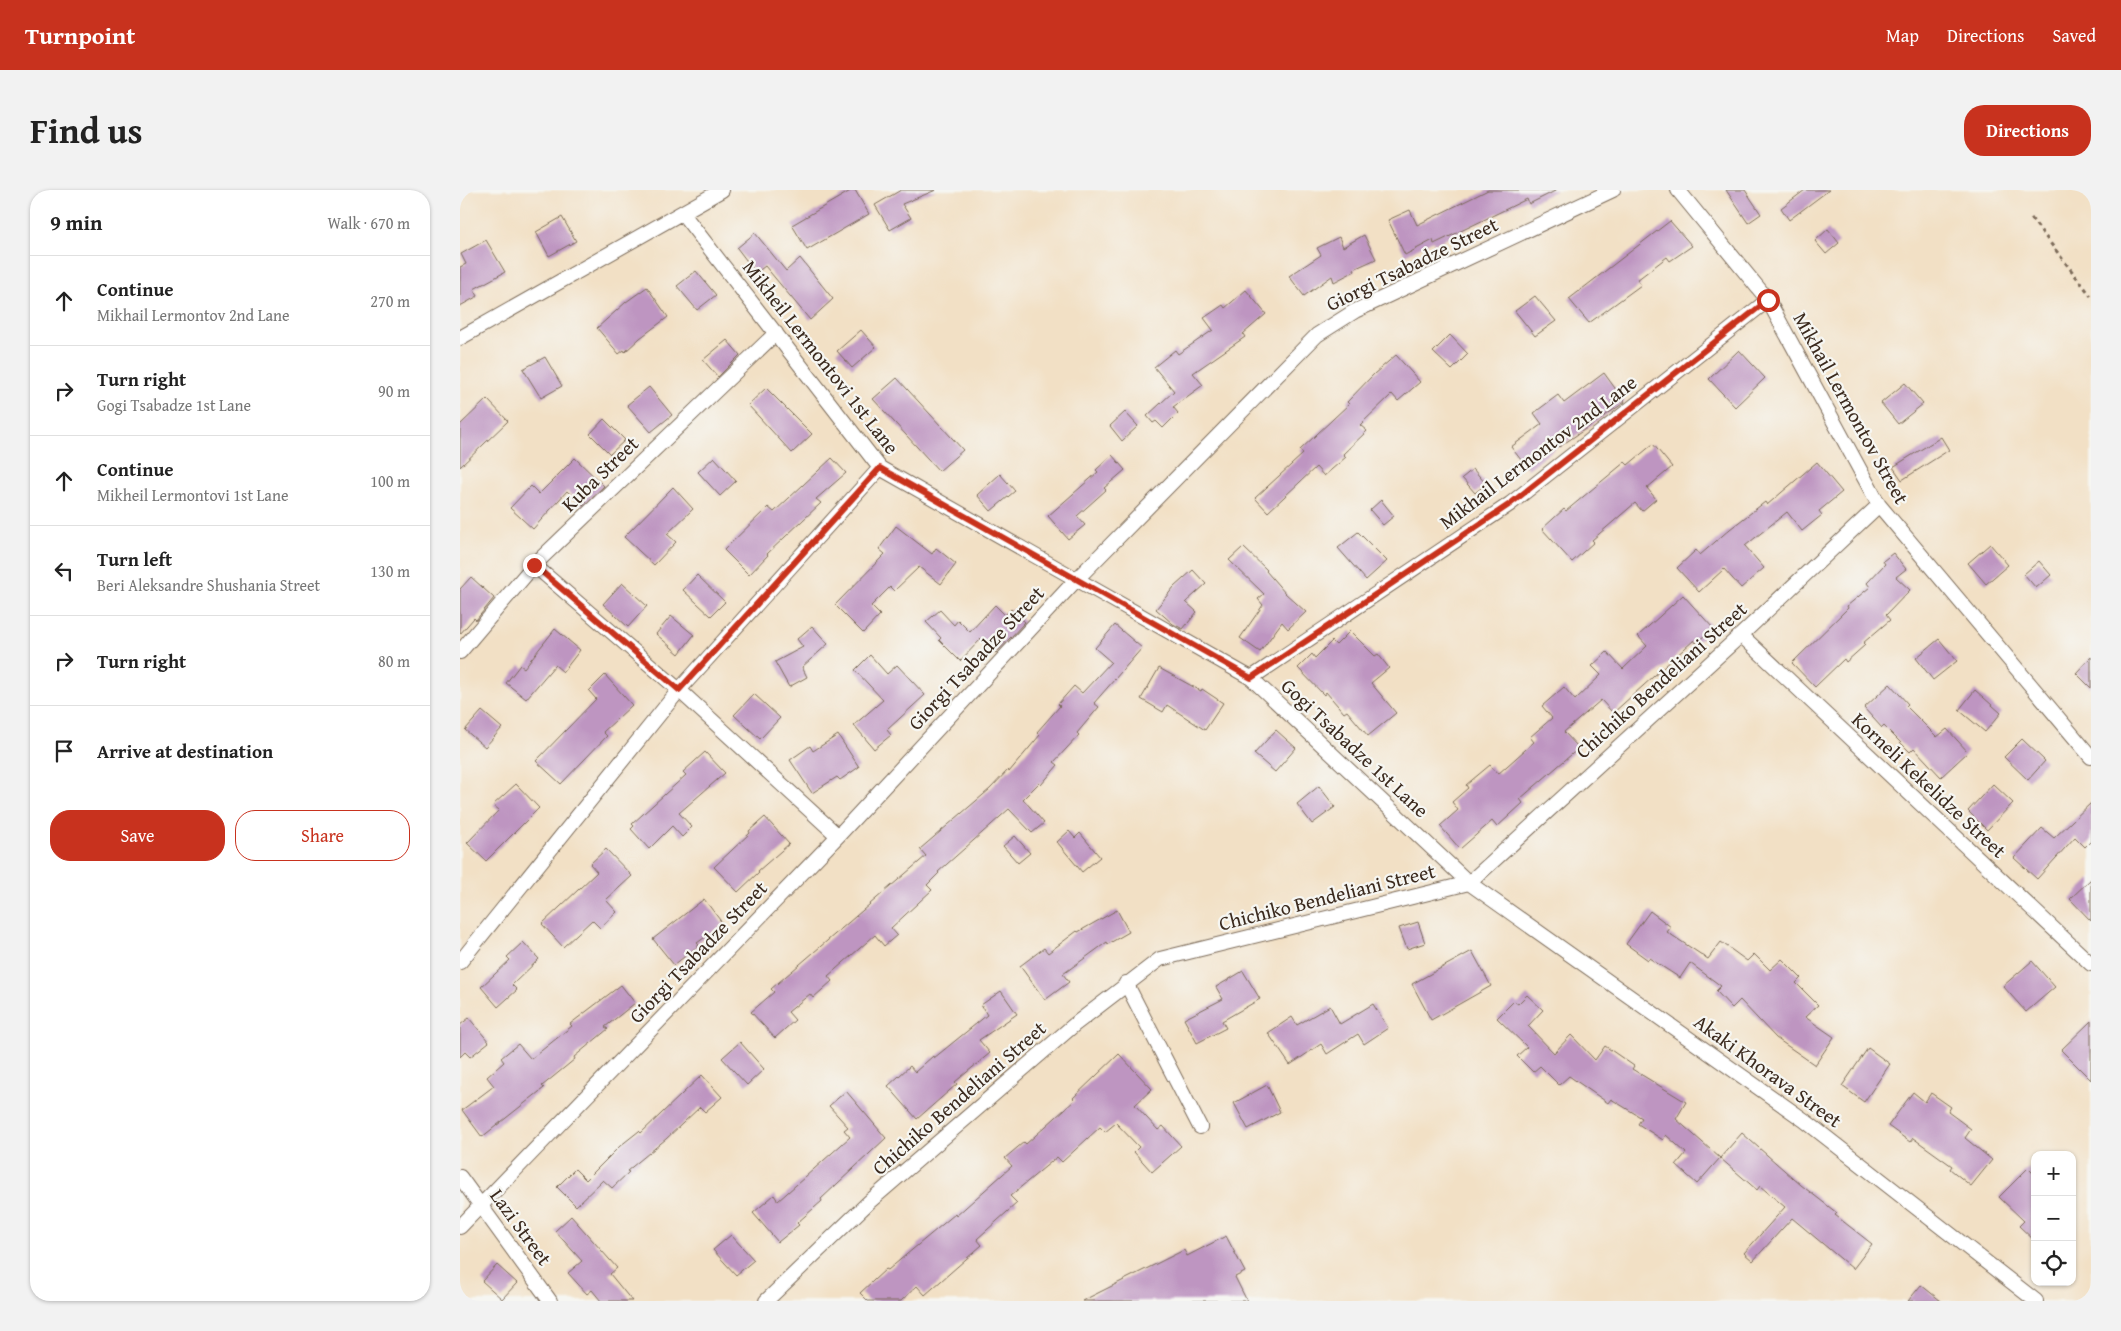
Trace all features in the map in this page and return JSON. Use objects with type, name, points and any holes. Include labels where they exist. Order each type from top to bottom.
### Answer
[{"type":"street","points":[[460,338],[683,214],[722,190]]},
{"type":"street","name":"Giorgi Tsabadze Street","points":[[460,1227],[838,836],[1076,580],[1317,335],[1355,311],[1613,190]]},
{"type":"street","name":"Mikhail Lermontov Street","points":[[1678,190],[1768,300],[1879,505],[2091,757]]},
{"type":"street","name":"Mikheil Lermontovi 1st Lane","points":[[683,214],[880,468],[1076,580]]},
{"type":"street","name":"Mikhail Lermontov 2nd Lane","points":[[1251,678],[1510,504],[1768,300]]},
{"type":"street","name":"Kuba Street","points":[[460,652],[534,565],[776,333]]},
{"type":"street","points":[[460,962],[679,690],[880,468]]},
{"type":"street","name":"Chichiko Bendeliani Street","points":[[766,1301],[869,1202],[1074,1025],[1160,959],[1469,883],[1741,635],[1879,505]]},
{"type":"street","points":[[534,565],[679,690],[838,836]]},
{"type":"street","name":"Gogi Tsabadze 1st Lane","points":[[1076,580],[1251,678],[1469,883]]},
{"type":"street","name":"Korneli Kekelidze Street","points":[[1741,635],[2091,964]]},
{"type":"street","name":"Akaki Khorava Street","points":[[1469,883],[1804,1120],[2036,1301]]},
{"type":"street","points":[[1126,984],[1200,1127]]},
{"type":"street","name":"Lazi Street","points":[[460,1176],[550,1301]]},
{"type":"path","points":[[2031,218],[2091,296]]},
{"type":"building","points":[[855,190],[869,214],[807,250],[792,225]]},
{"type":"building","points":[[901,190],[936,190],[902,204],[911,218],[890,230],[875,205]]},
{"type":"building","points":[[1488,190],[1557,190],[1529,204],[1527,199],[1434,244],[1433,240],[1405,255],[1388,220],[1410,210],[1417,225]]},
{"type":"building","points":[[1726,190],[1745,190],[1761,214],[1748,223]]},
{"type":"building","points":[[1805,190],[1829,190],[1789,220],[1781,208]]},
{"type":"building","points":[[562,217],[576,241],[549,256],[536,232]]},
{"type":"building","points":[[1670,221],[1692,246],[1670,261],[1667,257],[1637,280],[1641,285],[1589,323],[1569,299]]},
{"type":"building","points":[[1828,229],[1839,243],[1826,254],[1815,241]]},
{"type":"building","points":[[755,233],[786,271],[800,258],[833,299],[810,320],[765,266],[756,273],[737,248]]},
{"type":"building","points":[[1364,235],[1376,259],[1354,269],[1355,271],[1334,282],[1332,276],[1304,296],[1289,276],[1321,255],[1317,248],[1339,237],[1343,247]]},
{"type":"building","points":[[486,240],[505,272],[474,289],[478,296],[460,306],[460,267],[466,264],[461,254]]},
{"type":"building","points":[[696,271],[716,295],[697,310],[677,286]]},
{"type":"building","points":[[647,287],[668,317],[625,352],[624,350],[619,354],[597,328],[626,302]]},
{"type":"building","points":[[1246,290],[1266,314],[1243,334],[1245,337],[1193,373],[1203,385],[1173,407],[1178,413],[1163,428],[1156,421],[1153,423],[1147,416],[1174,391],[1154,367],[1175,350],[1178,354],[1213,330],[1204,318],[1223,305],[1225,308]]},
{"type":"building","points":[[1535,296],[1556,321],[1535,336],[1515,311]]},
{"type":"building","points":[[861,330],[876,347],[852,368],[837,351]]},
{"type":"building","points":[[1450,335],[1468,354],[1452,370],[1433,352]]},
{"type":"building","points":[[727,340],[740,355],[718,377],[703,360]]},
{"type":"building","points":[[1739,350],[1765,378],[1735,407],[1709,379]]},
{"type":"building","points":[[1396,355],[1420,382],[1398,401],[1392,394],[1360,425],[1367,431],[1343,454],[1346,457],[1324,476],[1316,467],[1268,512],[1255,498],[1303,454],[1300,450],[1349,404],[1347,402],[1374,374]]},
{"type":"building","points":[[545,357],[562,386],[541,398],[523,369]]},
{"type":"building","points":[[1604,373],[1625,402],[1558,446],[1528,469],[1511,447],[1542,424],[1534,413],[1558,395],[1564,403]]},
{"type":"building","points":[[897,378],[963,450],[939,471],[873,399]]},
{"type":"building","points":[[1905,383],[1923,404],[1898,424],[1881,403]]},
{"type":"building","points":[[649,387],[672,415],[651,432],[627,405]]},
{"type":"building","points":[[766,388],[812,434],[792,453],[748,405]]},
{"type":"building","points":[[487,399],[508,421],[460,467],[460,425]]},
{"type":"building","points":[[1125,412],[1138,426],[1122,441],[1110,426]]},
{"type":"building","points":[[604,419],[625,440],[610,454],[590,434]]},
{"type":"building","points":[[1941,437],[1949,450],[1902,480],[1893,467]]},
{"type":"building","points":[[1653,444],[1672,467],[1647,488],[1656,499],[1642,511],[1635,503],[1592,540],[1594,542],[1572,562],[1542,529],[1564,509],[1566,511],[1625,462],[1628,465]]},
{"type":"building","points":[[1112,455],[1125,470],[1104,488],[1106,490],[1077,516],[1085,525],[1068,539],[1048,516],[1098,472],[1096,470]]},
{"type":"building","points":[[714,457],[736,481],[720,496],[698,472]]},
{"type":"building","points":[[575,458],[604,486],[583,506],[567,491],[533,529],[510,508],[531,486],[539,494]]},
{"type":"building","points":[[832,458],[846,473],[816,499],[821,503],[767,554],[749,575],[724,550],[768,507],[774,512]]},
{"type":"building","points":[[1817,462],[1842,492],[1819,511],[1822,515],[1802,531],[1787,512],[1745,546],[1764,568],[1741,588],[1724,569],[1699,592],[1677,568],[1696,550],[1700,555],[1765,502],[1767,505]]},
{"type":"building","points":[[1473,469],[1486,484],[1475,493],[1462,478]]},
{"type":"building","points":[[1000,474],[1015,491],[991,511],[977,495]]},
{"type":"building","points":[[673,487],[693,509],[667,534],[676,542],[654,565],[624,537]]},
{"type":"building","points":[[1381,500],[1394,516],[1383,525],[1370,510]]},
{"type":"building","points":[[896,526],[932,554],[936,548],[956,564],[941,584],[919,567],[894,591],[890,587],[871,606],[880,615],[863,633],[835,605],[885,554],[879,549]]},
{"type":"building","points":[[1358,532],[1387,561],[1366,580],[1338,548]]},
{"type":"building","points":[[1990,544],[2008,565],[1986,584],[1968,563]]},
{"type":"building","points":[[1243,547],[1267,570],[1285,593],[1306,612],[1288,629],[1282,622],[1260,652],[1240,638],[1263,605],[1258,599],[1264,594],[1229,560]]},
{"type":"building","points":[[1893,553],[1906,569],[1896,577],[1910,590],[1886,615],[1890,620],[1863,643],[1865,645],[1846,662],[1844,659],[1815,687],[1792,663],[1848,608],[1847,606],[1870,587],[1867,583],[1885,564],[1883,561]]},
{"type":"building","points":[[2039,561],[2051,575],[2036,588],[2024,574]]},
{"type":"building","points":[[1193,570],[1206,584],[1186,602],[1197,612],[1183,629],[1173,624],[1156,609],[1174,587]]},
{"type":"building","points":[[697,575],[725,602],[711,616],[683,590]]},
{"type":"building","points":[[471,577],[494,598],[476,620],[474,618],[460,634],[460,589]]},
{"type":"building","points":[[622,583],[647,606],[628,627],[603,604]]},
{"type":"building","points":[[1683,595],[1713,628],[1696,643],[1694,640],[1613,713],[1601,700],[1564,732],[1579,748],[1520,799],[1523,803],[1497,827],[1492,821],[1460,849],[1440,826],[1458,810],[1452,802],[1468,788],[1466,785],[1490,765],[1498,774],[1534,742],[1530,737],[1552,718],[1542,706],[1564,687],[1575,700],[1601,675],[1592,666],[1607,652],[1623,669],[1647,646],[1638,636]]},
{"type":"building","points":[[995,605],[1005,615],[1011,609],[1025,622],[996,653],[981,639],[960,661],[939,640],[941,638],[926,622],[940,610],[954,625],[958,620],[970,632]]},
{"type":"building","points":[[671,616],[694,635],[679,654],[656,634]]},
{"type":"building","points":[[1115,625],[1142,648],[1094,703],[1099,707],[1077,733],[1079,735],[1054,762],[1058,765],[1041,785],[1039,783],[1023,799],[1044,823],[1032,833],[1009,809],[938,872],[927,885],[932,890],[891,928],[897,935],[884,946],[875,935],[828,976],[832,981],[813,998],[810,994],[788,1012],[795,1020],[775,1038],[751,1012],[774,992],[771,989],[926,856],[920,849],[990,789],[1008,770],[1009,772],[1040,735],[1037,732],[1060,706],[1058,704],[1074,686],[1082,693],[1111,662],[1095,648]]},
{"type":"building","points":[[812,626],[828,644],[802,667],[807,677],[789,687],[775,662],[803,647],[797,639]]},
{"type":"building","points":[[555,629],[580,650],[563,672],[555,665],[526,699],[506,683],[520,665],[524,668]]},
{"type":"building","points":[[1350,631],[1375,656],[1378,654],[1389,668],[1371,683],[1396,713],[1368,736],[1347,711],[1344,713],[1326,692],[1324,695],[1298,668],[1312,654],[1315,658],[1332,641],[1336,645]]},
{"type":"building","points":[[1939,639],[1957,661],[1933,680],[1916,658]]},
{"type":"building","points":[[870,655],[887,674],[897,665],[925,695],[887,730],[891,735],[874,749],[854,725],[883,700],[855,670]]},
{"type":"building","points":[[2091,657],[2091,688],[2076,673]]},
{"type":"building","points":[[1159,668],[1201,691],[1202,689],[1223,703],[1205,730],[1167,705],[1163,712],[1141,699]]},
{"type":"building","points":[[605,675],[632,705],[603,732],[607,736],[561,784],[536,761],[596,699],[589,691]]},
{"type":"building","points":[[1890,684],[1908,704],[1906,706],[1937,737],[1947,729],[1968,752],[1941,777],[1914,748],[1910,752],[1884,726],[1882,728],[1864,708]]},
{"type":"building","points":[[1975,690],[2001,713],[1985,732],[1959,710]]},
{"type":"building","points":[[754,694],[780,718],[760,739],[734,715]]},
{"type":"building","points":[[482,711],[502,728],[485,747],[465,730]]},
{"type":"building","points":[[1276,730],[1296,748],[1275,772],[1254,754]]},
{"type":"building","points":[[838,735],[859,767],[840,780],[837,777],[812,793],[790,760],[810,746],[813,751]]},
{"type":"building","points":[[2022,739],[2045,761],[2028,780],[2004,757]]},
{"type":"building","points":[[705,752],[725,773],[679,813],[692,827],[682,837],[672,826],[649,849],[631,829],[634,826],[632,824],[686,775],[683,772]]},
{"type":"building","points":[[516,784],[539,808],[486,861],[467,843],[499,810],[493,805]]},
{"type":"building","points":[[1993,784],[2013,803],[1987,830],[1968,811]]},
{"type":"building","points":[[1319,786],[1335,807],[1312,824],[1297,804]]},
{"type":"building","points":[[2091,803],[2091,841],[2085,847],[2075,837],[2037,879],[2014,858],[2042,828],[2054,838]]},
{"type":"building","points":[[765,817],[789,844],[758,871],[738,892],[714,867]]},
{"type":"building","points":[[1069,831],[1075,838],[1080,833],[1100,857],[1082,872],[1057,842]]},
{"type":"building","points":[[1015,836],[1030,853],[1018,863],[1003,846]]},
{"type":"building","points":[[606,849],[632,876],[606,900],[617,912],[600,928],[592,920],[563,947],[542,924],[597,872],[590,864]]},
{"type":"building","points":[[2091,879],[2091,921],[2070,899]]},
{"type":"building","points":[[704,899],[723,924],[697,943],[699,945],[674,965],[653,939]]},
{"type":"building","points":[[1117,910],[1129,932],[1108,944],[1107,942],[1063,974],[1069,982],[1045,1000],[1020,966],[1044,948],[1048,953],[1077,931]]},
{"type":"building","points":[[1650,911],[1671,927],[1667,932],[1708,959],[1721,942],[1747,961],[1754,954],[1770,970],[1782,959],[1801,978],[1796,983],[1818,1005],[1805,1017],[1834,1037],[1815,1065],[1776,1038],[1740,1000],[1732,1008],[1716,991],[1721,986],[1690,963],[1680,978],[1649,958],[1648,960],[1626,944]]},
{"type":"building","points":[[1418,922],[1425,943],[1407,949],[1399,928]]},
{"type":"building","points":[[523,942],[539,959],[512,985],[517,990],[498,1007],[481,987],[510,960],[507,957]]},
{"type":"building","points":[[1472,951],[1491,986],[1431,1020],[1412,984]]},
{"type":"building","points":[[2032,961],[2055,987],[2026,1012],[2003,986]]},
{"type":"building","points":[[1243,971],[1260,999],[1222,1021],[1226,1028],[1197,1043],[1184,1019],[1223,999],[1216,987]]},
{"type":"building","points":[[621,985],[635,1003],[605,1027],[608,1029],[542,1086],[544,1088],[482,1137],[462,1110],[494,1086],[487,1077],[504,1062],[501,1058],[518,1044],[531,1059],[572,1026],[570,1024]]},
{"type":"building","points":[[1001,991],[1017,1014],[979,1040],[990,1053],[955,1082],[957,1084],[917,1119],[888,1086],[910,1066],[915,1072],[987,1015],[981,1005]]},
{"type":"building","points":[[1527,995],[1543,1010],[1528,1026],[1554,1053],[1571,1035],[1595,1060],[1605,1046],[1634,1066],[1632,1069],[1686,1102],[1676,1119],[1720,1158],[1697,1184],[1676,1165],[1686,1153],[1666,1135],[1663,1140],[1638,1124],[1642,1118],[1611,1099],[1608,1103],[1569,1076],[1559,1085],[1540,1066],[1533,1072],[1517,1056],[1527,1047],[1497,1018],[1514,1001],[1518,1004]]},
{"type":"building","points":[[1373,1004],[1388,1028],[1364,1044],[1358,1034],[1327,1054],[1321,1044],[1290,1065],[1268,1033],[1292,1017],[1297,1025],[1330,1006],[1340,1024]]},
{"type":"building","points":[[469,1018],[489,1042],[470,1057],[465,1052],[460,1057],[460,1025]]},
{"type":"building","points":[[2091,1021],[2091,1080],[2061,1050]]},
{"type":"building","points":[[740,1042],[764,1069],[747,1085],[722,1058]]},
{"type":"building","points":[[1868,1048],[1890,1064],[1864,1102],[1842,1086]]},
{"type":"building","points":[[1119,1054],[1152,1089],[1135,1105],[1158,1130],[1163,1126],[1181,1146],[1152,1172],[1134,1152],[1139,1147],[1116,1123],[1105,1132],[1100,1127],[1062,1162],[1057,1157],[1010,1196],[1017,1203],[977,1239],[982,1245],[925,1295],[917,1286],[901,1301],[868,1301],[860,1293],[886,1269],[888,1270],[955,1214],[956,1216],[1012,1166],[1005,1158],[1024,1142],[1026,1144],[1075,1100],[1073,1098]]},
{"type":"building","points":[[702,1075],[722,1097],[705,1112],[700,1107],[666,1139],[627,1171],[629,1172],[612,1188],[603,1180],[576,1206],[557,1187],[575,1169],[586,1180],[620,1146],[639,1131],[641,1133]]},
{"type":"building","points":[[1267,1085],[1280,1112],[1248,1129],[1234,1103]]},
{"type":"building","points":[[846,1091],[886,1138],[797,1223],[799,1225],[778,1242],[753,1213],[774,1195],[778,1201],[850,1137],[844,1130],[848,1127],[829,1106]]},
{"type":"building","points":[[1913,1092],[1925,1102],[1931,1093],[1951,1107],[1948,1112],[1971,1129],[1965,1138],[1992,1160],[1971,1186],[1950,1169],[1952,1166],[1913,1138],[1910,1142],[1888,1126]]},
{"type":"building","points":[[1742,1133],[1801,1185],[1837,1213],[1835,1215],[1872,1244],[1853,1269],[1792,1218],[1753,1261],[1744,1253],[1785,1207],[1760,1186],[1757,1190],[1720,1158]]},
{"type":"building","points":[[2028,1168],[2031,1171],[2031,1237],[2019,1226],[2024,1221],[1999,1197]]},
{"type":"building","points":[[571,1216],[617,1268],[610,1274],[632,1301],[601,1301],[592,1290],[587,1294],[568,1273],[582,1261],[555,1231]]},
{"type":"building","points":[[731,1235],[754,1260],[736,1275],[713,1250]]},
{"type":"building","points":[[1226,1236],[1245,1272],[1235,1277],[1247,1301],[1082,1301],[1184,1250],[1187,1256]]},
{"type":"building","points":[[497,1265],[517,1283],[502,1299],[482,1281]]},
{"type":"building","points":[[1921,1285],[1941,1301],[1908,1301]]},
{"type":"route","points":[[534,565],[679,690],[880,468],[1251,678],[1510,504],[1768,300]]}]
